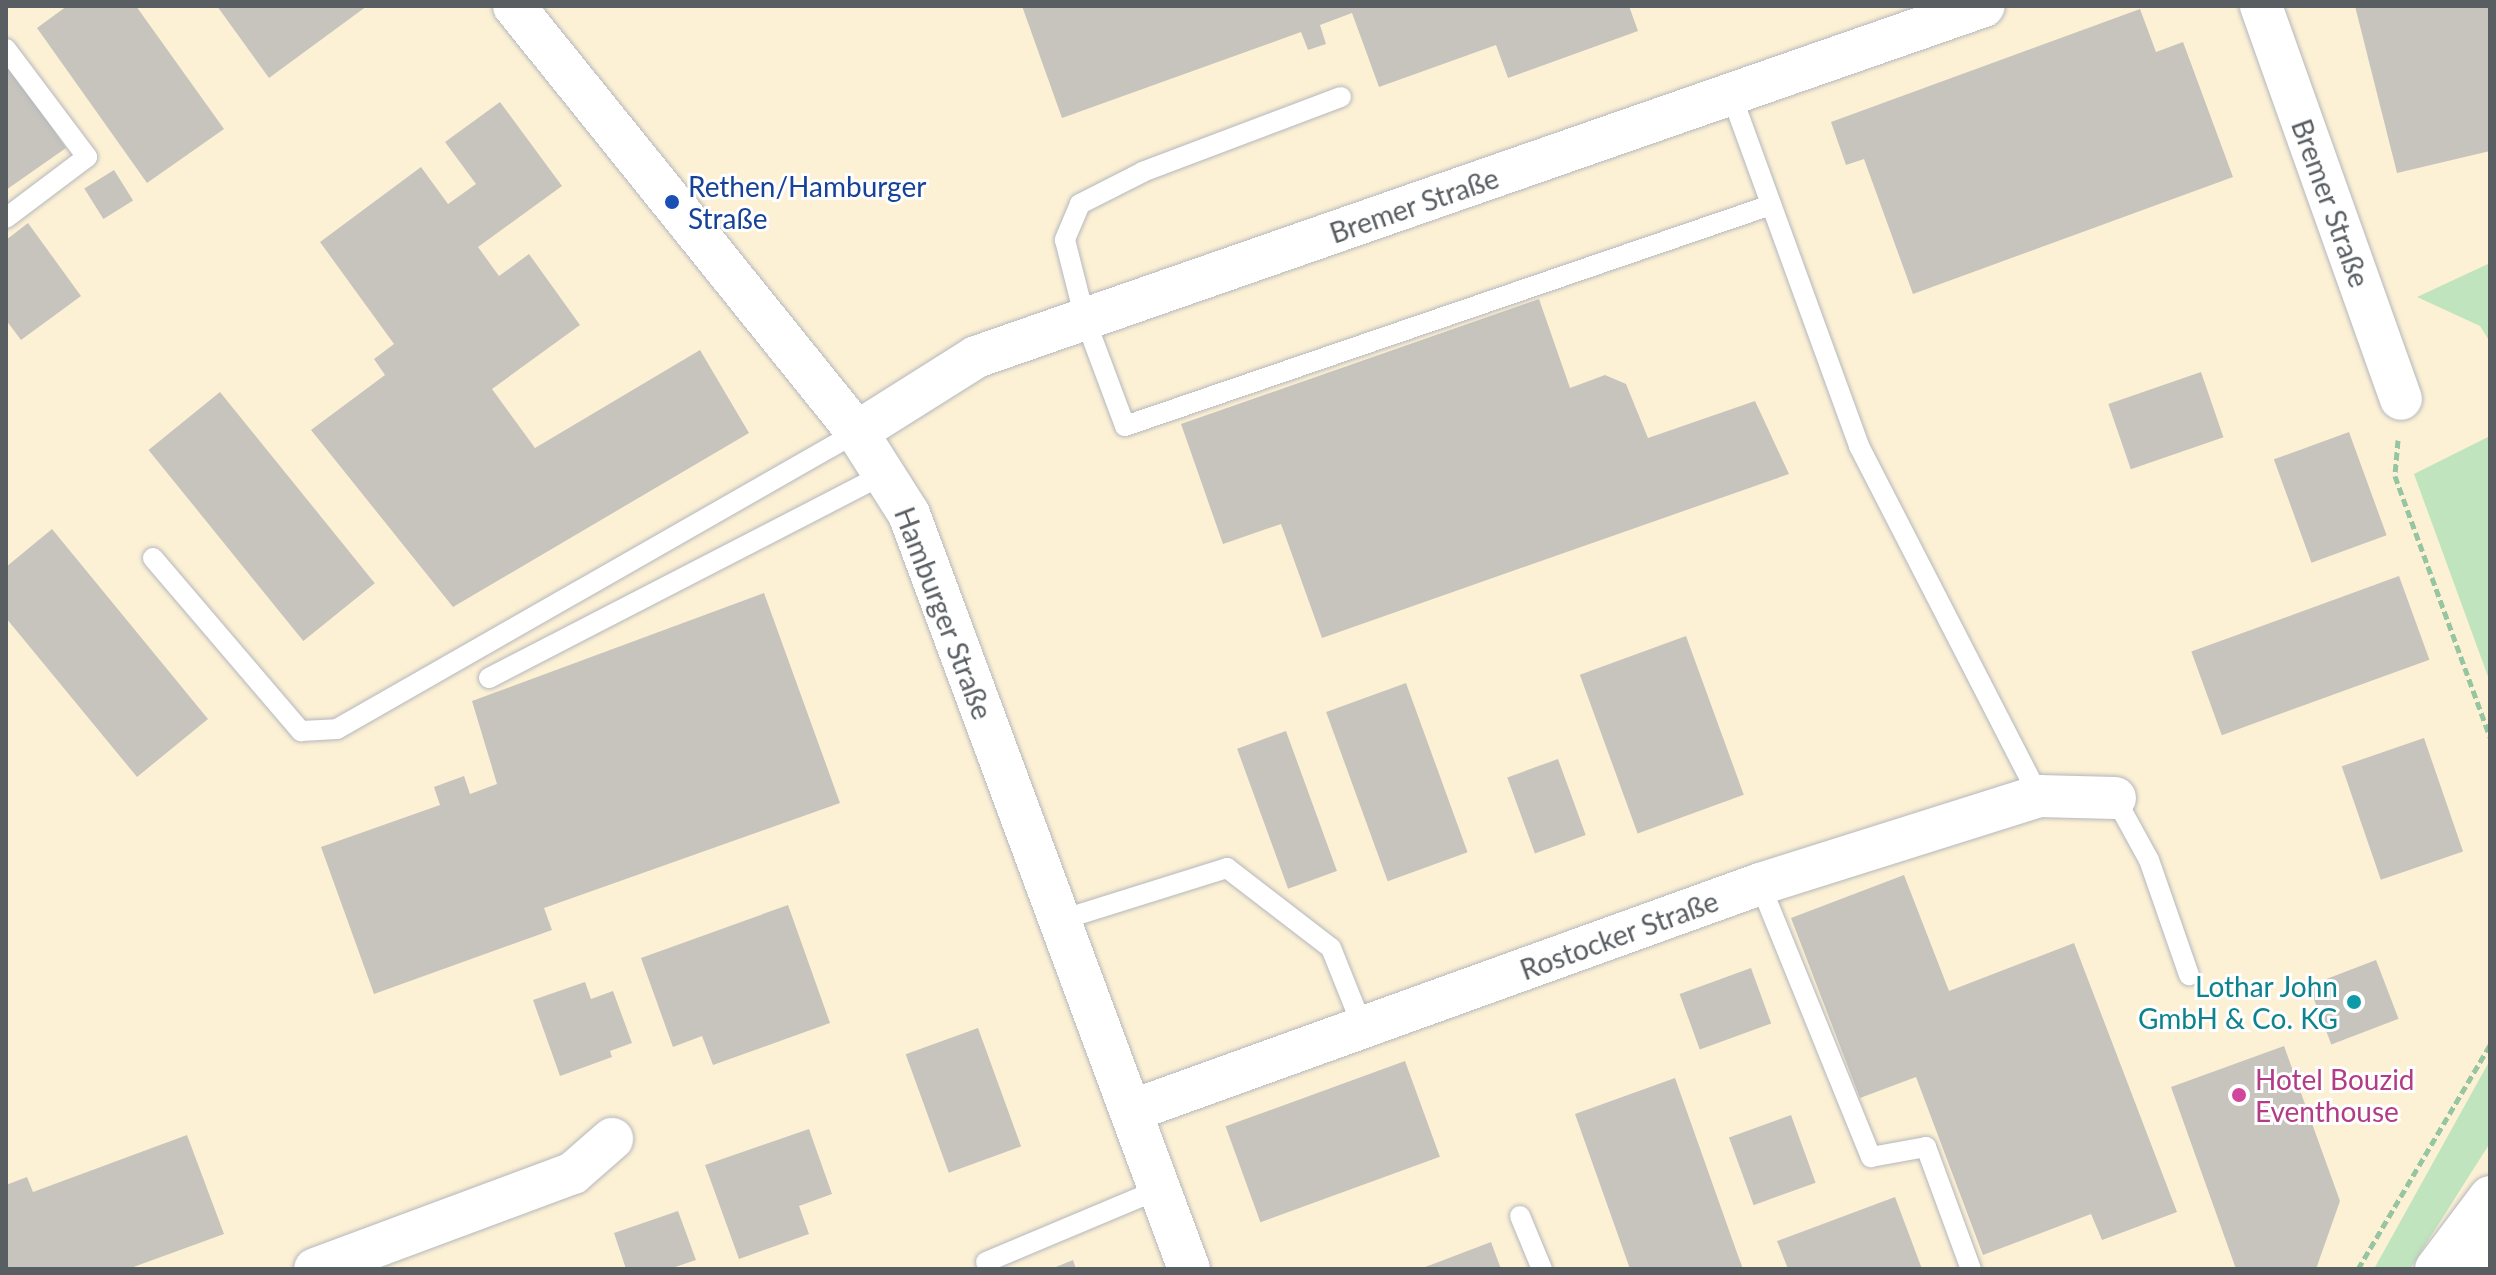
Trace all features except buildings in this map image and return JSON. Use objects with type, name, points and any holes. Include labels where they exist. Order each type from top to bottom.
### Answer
[{"type":"street","name":"Hamburger Straße","points":[[514,6],[857,432],[909,514],[1189,1269]]},
{"type":"street","name":"Bremer Straße","points":[[857,432],[976,357],[1984,6]]},
{"type":"street","name":"Bremer Straße","points":[[2261,6],[2401,399]]},
{"type":"street","name":"Rostocker Straße","points":[[1131,1111],[1760,884],[2039,796],[2115,798]]},
{"type":"street","points":[[315,1269],[573,1173],[612,1139]]},
{"type":"street","points":[[2436,1269],[2490,1197]]},
{"type":"street","points":[[2476,1269],[2490,1232]]},
{"type":"lane","points":[[6,49],[87,157],[6,218]]},
{"type":"lane","points":[[1731,94],[1859,446],[2039,796]]},
{"type":"lane","points":[[1341,97],[1143,172],[1080,204],[1065,240],[1085,319],[1125,426],[1771,205]]},
{"type":"lane","points":[[153,558],[301,731],[337,729],[857,432]]},
{"type":"lane","points":[[489,678],[884,474]]},
{"type":"lane","points":[[2115,798],[2149,860],[2189,975]]},
{"type":"lane","points":[[1061,920],[1227,868],[1331,948],[1363,1028]]},
{"type":"lane","points":[[1760,884],[1871,1157],[1926,1147],[1971,1269]]},
{"type":"lane","points":[[986,1262],[1160,1189]]},
{"type":"lane","points":[[1520,1216],[1542,1269]]},
{"type":"path","points":[[2401,399],[2395,476],[2490,737]]},
{"type":"path","points":[[2358,1269],[2490,1045]]},
{"type":"shaded area","points":[[6,6],[2490,6],[2490,1269],[6,1269]]},
{"type":"green space","points":[[2490,263],[2490,342],[2480,326],[2417,297]]},
{"type":"green space","points":[[2490,436],[2490,682],[2414,474]]},
{"type":"green space","points":[[2490,1060],[2490,1143],[2410,1269],[2374,1269]]},
{"type":"place","name":"Rethen/Hamburger Straße","points":[[672,202]]},
{"type":"place","name":"Lothar John GmbH & Co. KG","points":[[2354,1002]]},
{"type":"place","name":"Hotel Bouzid Eventhouse","points":[[2239,1095]]}]
